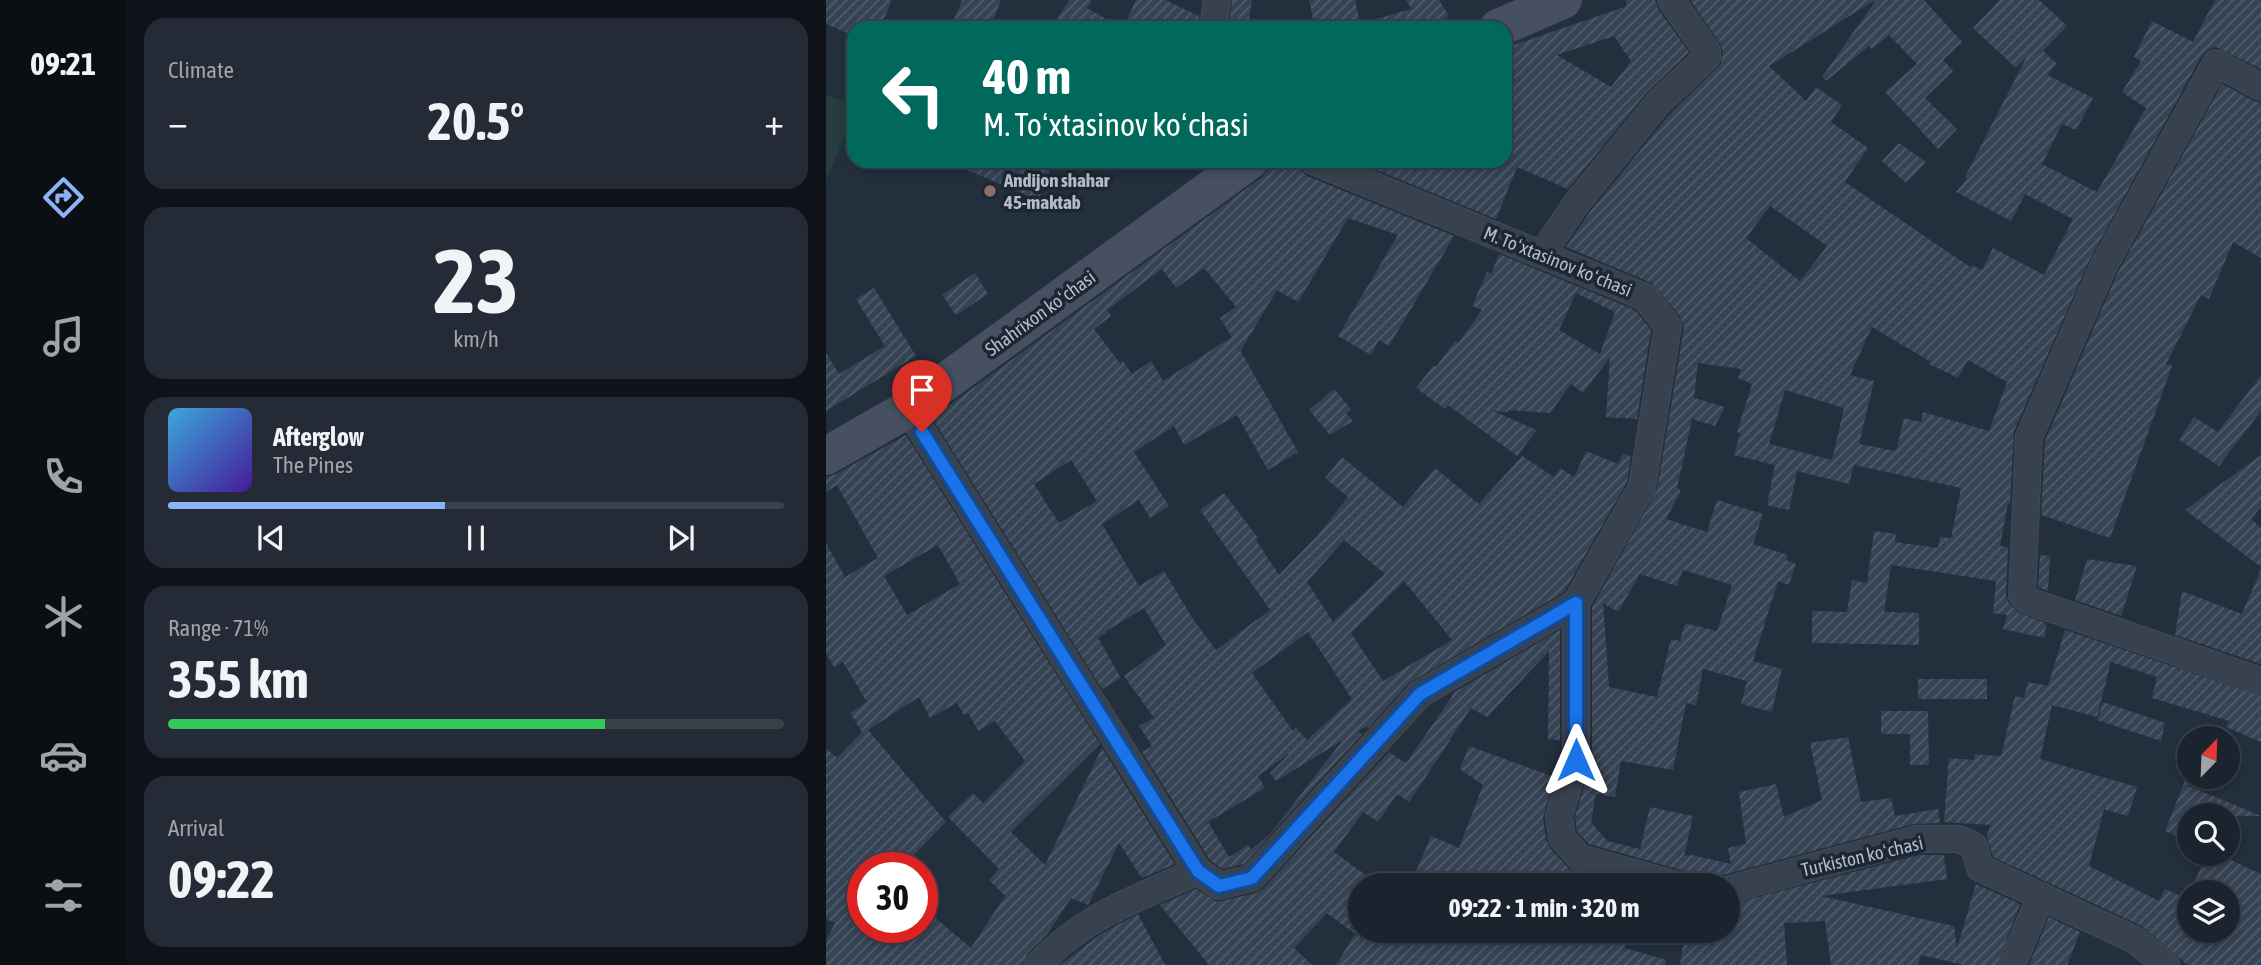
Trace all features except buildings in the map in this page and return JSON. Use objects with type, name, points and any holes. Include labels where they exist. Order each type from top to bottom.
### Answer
[{"type":"street","points":[[1214,21],[1217,0]]},
{"type":"street","points":[[1512,22],[1563,0]]},
{"type":"street","points":[[1542,254],[1576,204],[1658,103],[1707,57],[1707,51],[1671,0]]},
{"type":"street","points":[[2261,87],[2216,63],[2103,267],[2029,437],[2022,595],[2029,601],[2261,681]]},
{"type":"street","name":"Shahrixon koʻchasi","points":[[826,456],[908,409],[1239,168]]},
{"type":"street","name":"M. Toʻxtasinov koʻchasi","points":[[1330,168],[1645,297],[1668,326],[1642,486],[1576,603]]},
{"type":"street","points":[[908,409],[1198,871],[1219,886],[1252,878],[1420,694],[1576,603]]},
{"type":"street","points":[[1576,603],[1576,760],[1559,816],[1562,838],[1580,858],[1634,873]]},
{"type":"street","name":"Turkiston koʻchasi","points":[[1740,887],[1917,839],[1959,839],[1974,846],[1980,868],[2135,940],[2166,965]]},
{"type":"street","points":[[1038,965],[1069,936],[1096,917],[1198,871]]},
{"type":"street","points":[[2012,965],[2042,895]]},
{"type":"green space","points":[[826,94],[847,103],[847,132],[826,181]]},
{"type":"place","name":"Andijon shahar 45-maktab","points":[[990,191]]},
{"type":"route","points":[[922,432],[1198,871],[1219,886],[1252,878],[1420,694],[1576,603],[1576,760]]}]
